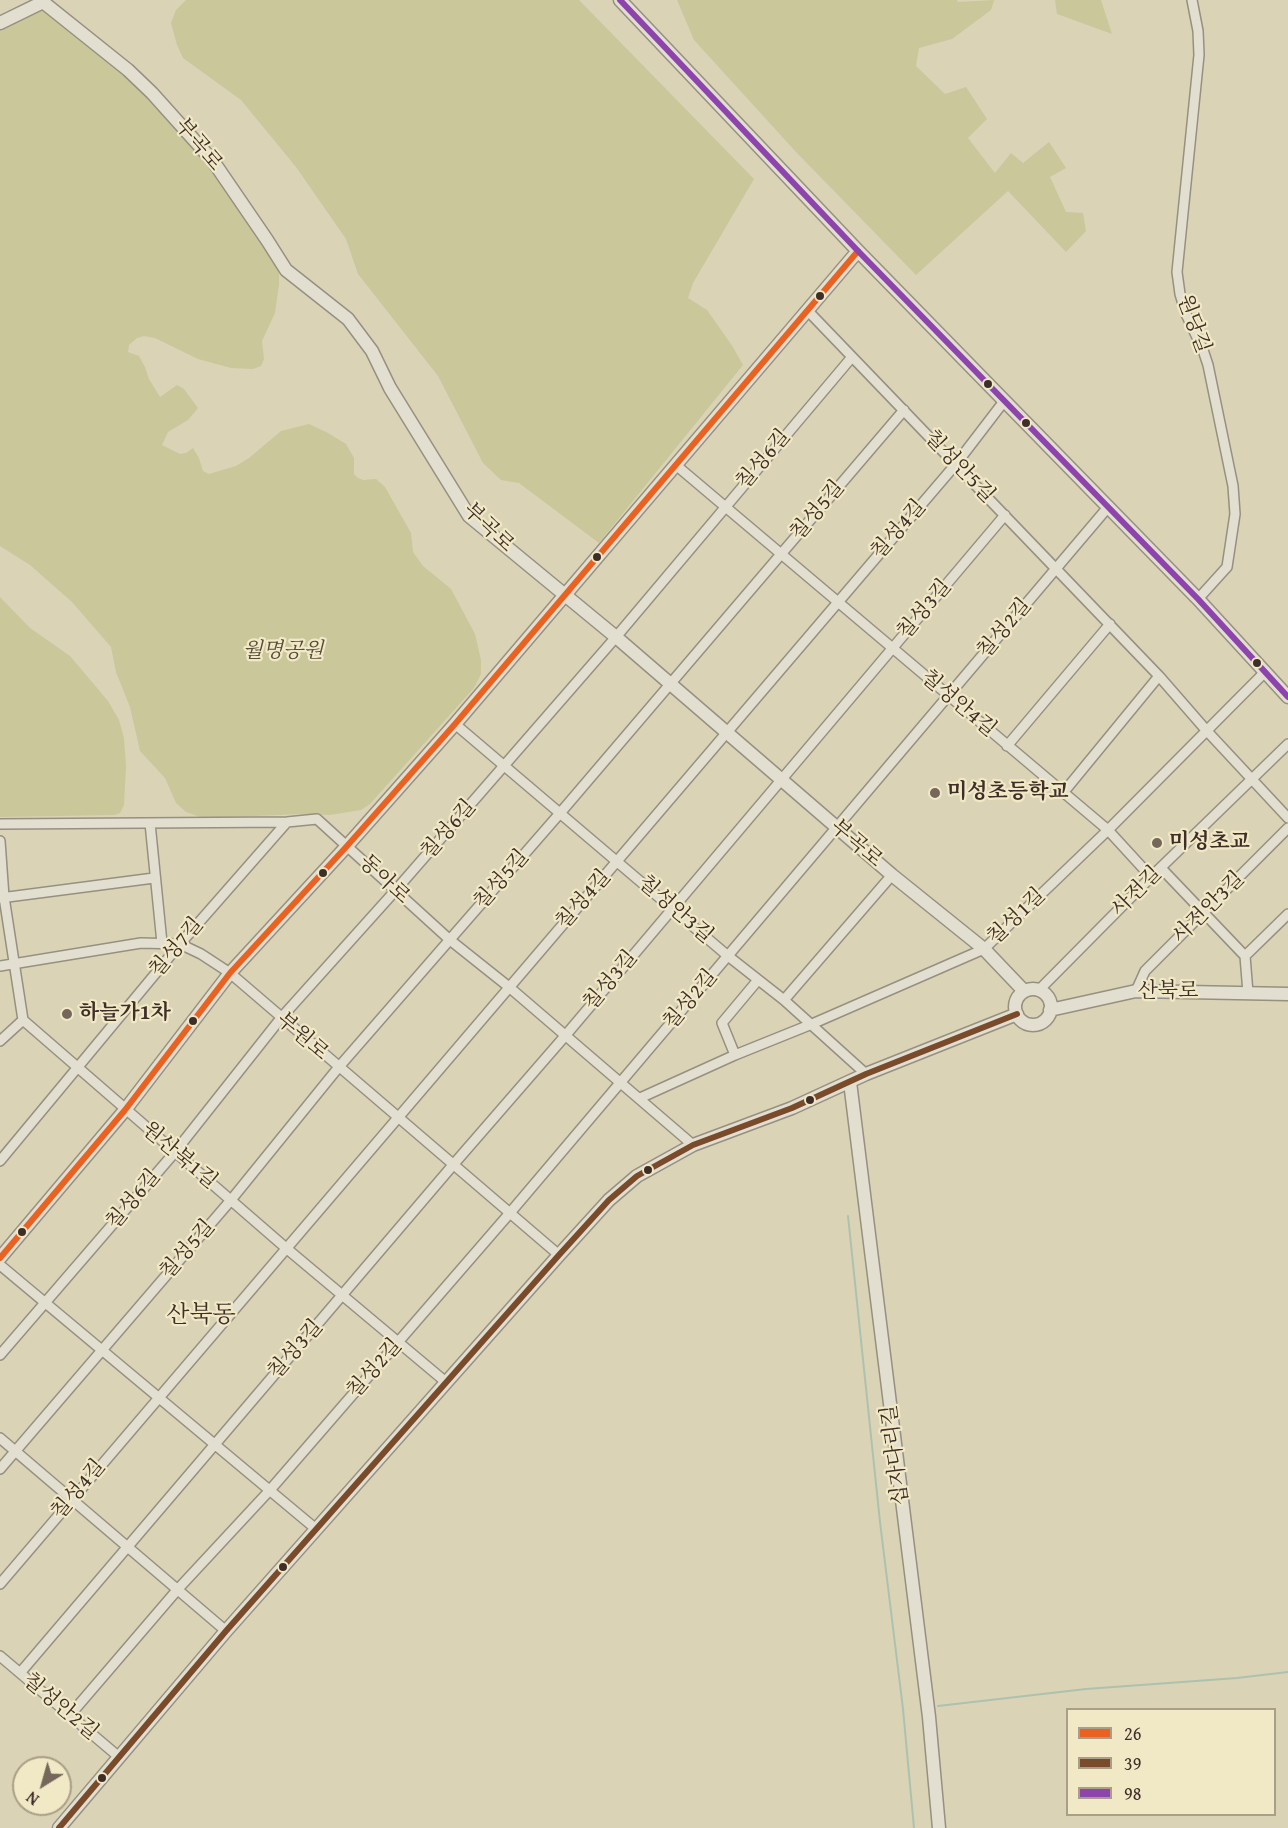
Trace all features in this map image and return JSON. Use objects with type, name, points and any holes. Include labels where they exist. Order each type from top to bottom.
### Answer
[{"type":"street","points":[[620,0],[858,251],[1109,506],[1288,697]]},
{"type":"street","name":"원당길","points":[[1192,0],[1200,55],[1177,272],[1186,314],[1208,365],[1233,486],[1235,514],[1227,567],[1198,599]]},
{"type":"street","name":"부곡로","points":[[0,23],[43,2],[128,70],[152,93],[213,161],[286,270],[348,319],[372,351],[390,388],[469,516],[616,637],[892,875],[984,949],[1024,991]]},
{"type":"street","points":[[0,1258],[125,1110],[230,974],[347,846],[566,596],[858,251]]},
{"type":"street","name":"칠성안5길","points":[[808,311],[1160,675],[1206,730],[1288,818]]},
{"type":"street","name":"칠성6길","points":[[0,1355],[175,1152],[281,1018],[616,637],[724,506],[852,357]]},
{"type":"street","name":"칠성4길","points":[[0,1584],[158,1396],[956,465],[1005,400]]},
{"type":"street","name":"칠성5길","points":[[0,1469],[231,1200],[338,1068],[561,812],[904,410]]},
{"type":"street","name":"칠성안4길","points":[[677,466],[1108,830],[1151,877]]},
{"type":"street","name":"칠성2길","points":[[70,1715],[178,1589],[270,1490],[509,1214],[1109,506]]},
{"type":"street","name":"칠성3길","points":[[20,1673],[453,1165],[566,1036],[1005,515]]},
{"type":"street","points":[[1007,746],[1110,624]]},
{"type":"street","name":"칠성1길","points":[[640,1098],[984,949],[1108,830],[1265,672]]},
{"type":"street","points":[[1063,793],[1160,675]]},
{"type":"street","name":"칠성안3길","points":[[455,723],[728,956],[784,1000],[866,1074]]},
{"type":"street","name":"사전길","points":[[1039,990],[1250,779],[1288,744]]},
{"type":"street","name":"동아로","points":[[0,824],[287,822],[317,819],[450,940],[509,987],[693,1145]]},
{"type":"street","name":"칠성7길","points":[[0,1161],[180,944],[287,822]]},
{"type":"street","points":[[150,823],[162,943]]},
{"type":"street","name":"사전안3길","points":[[1136,991],[1145,971],[1288,828]]},
{"type":"street","points":[[0,841],[2,897],[23,1020],[0,1041]]},
{"type":"street","points":[[1161,868],[1245,956],[1248,993]]},
{"type":"street","points":[[784,1000],[892,875]]},
{"type":"street","points":[[2,897],[154,878]]},
{"type":"street","points":[[1245,956],[1288,914]]},
{"type":"street","name":"부원로","points":[[0,966],[141,943],[180,944],[201,954],[230,974],[559,1255]]},
{"type":"street","points":[[735,1055],[722,1023],[758,980]]},
{"type":"street","points":[[1039,990],[1049,1000],[1050,1010],[1047,1017],[1038,1024],[1026,1023],[1017,1014],[1017,999],[1024,991],[1039,990]]},
{"type":"street","name":"산북로","points":[[1050,1010],[1136,991],[1288,994]]},
{"type":"street","points":[[59,1828],[316,1529],[609,1200],[637,1176],[693,1145],[792,1108],[866,1074],[1017,1014]]},
{"type":"street","name":"원산북1길","points":[[23,1020],[76,1069],[447,1383]]},
{"type":"street","name":"십자다리길","points":[[850,1082],[929,1717],[939,1828]]},
{"type":"street","points":[[0,1265],[316,1529]]},
{"type":"street","points":[[0,1438],[226,1631]]},
{"type":"street","name":"칠성안2길","points":[[0,1656],[119,1757]]},
{"type":"green space","points":[[186,0],[579,0],[754,179],[693,283],[688,298],[707,310],[743,365],[599,543],[519,483],[501,480],[483,463],[438,376],[358,274],[346,239],[296,167],[241,100],[183,58],[171,23],[176,10]]},
{"type":"green space","points":[[677,0],[957,0],[958,2],[994,0],[991,10],[952,39],[919,48],[916,66],[945,94],[966,87],[987,119],[968,138],[995,173],[1011,153],[1023,163],[1049,142],[1066,168],[1050,177],[1066,212],[1083,213],[1086,231],[1066,252],[1008,191],[916,275],[796,152],[694,40]]},
{"type":"green space","points":[[1055,0],[1101,0],[1112,34],[1057,14]]},
{"type":"green space","name":"월명공원","points":[[40,7],[49,9],[127,72],[209,163],[279,263],[275,313],[262,341],[264,359],[261,366],[253,369],[231,368],[198,359],[155,338],[144,336],[137,338],[129,345],[128,352],[139,356],[160,397],[177,385],[184,389],[198,408],[188,420],[168,432],[162,445],[180,454],[193,448],[203,471],[209,474],[236,466],[281,431],[309,424],[328,433],[346,444],[354,458],[354,474],[358,478],[376,479],[385,487],[411,533],[413,552],[423,566],[451,589],[475,634],[481,660],[481,674],[474,688],[370,804],[361,810],[330,815],[203,818],[186,812],[176,803],[165,778],[140,751],[130,707],[116,672],[111,647],[72,602],[30,565],[0,546],[0,27]]},
{"type":"green space","points":[[0,597],[30,628],[70,656],[108,701],[119,720],[124,738],[126,766],[124,805],[120,813],[115,815],[0,817]]},
{"type":"waterway","points":[[848,1216],[880,1522],[903,1709],[914,1828]]},
{"type":"waterway","points":[[938,1706],[1086,1689],[1288,1672]]},
{"type":"transit line","name":"98","points":[[620,0],[858,251],[1198,599],[1288,697]]},
{"type":"transit line","name":"26","points":[[0,1258],[125,1110],[230,973],[455,724],[858,251]]},
{"type":"transit line","name":"39","points":[[59,1828],[226,1631],[559,1255],[609,1200],[637,1176],[693,1145],[792,1108],[866,1074],[1017,1014]]},
{"type":"place","name":"미성초등학교","points":[[935,793]]},
{"type":"place","name":"미성초교","points":[[1157,843]]},
{"type":"place","name":"하늘가1차","points":[[67,1014]]},
{"type":"district","name":"산북동","points":[[201,1316]]}]
